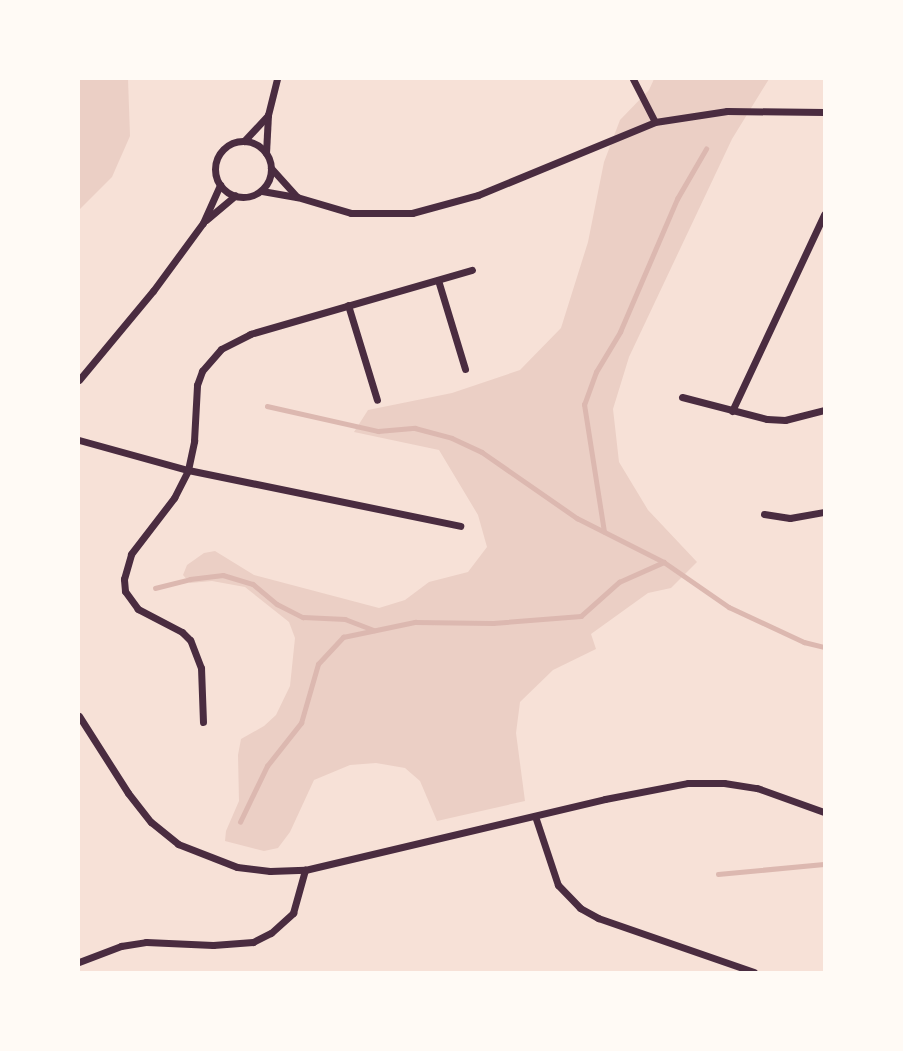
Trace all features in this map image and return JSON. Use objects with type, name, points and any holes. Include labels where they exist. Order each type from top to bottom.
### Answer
[{"type":"street","points":[[277,79],[268,115],[266,153],[271,168],[297,197]]},
{"type":"street","points":[[633,79],[655,122]]},
{"type":"street","points":[[262,191],[297,197],[351,213],[383,215],[423,211],[478,195],[655,122],[727,111],[824,112]]},
{"type":"street","points":[[268,115],[244,141],[228,146],[217,160],[215,169],[220,185],[235,196],[254,196],[268,183],[271,168]]},
{"type":"street","points":[[244,141],[260,147],[266,153]]},
{"type":"street","points":[[79,380],[153,291],[203,223],[220,185]]},
{"type":"street","points":[[203,223],[235,196]]},
{"type":"street","points":[[732,411],[824,215]]},
{"type":"street","points":[[203,722],[201,668],[190,640],[182,632],[138,608],[125,591],[124,579],[131,554],[174,498],[188,470],[194,441],[197,385],[202,371],[220,349],[250,334],[472,270]]},
{"type":"street","points":[[438,280],[465,369]]},
{"type":"street","points":[[348,305],[377,400]]},
{"type":"street","points":[[682,397],[732,411],[785,420],[824,410]]},
{"type":"street","points":[[79,440],[188,470],[460,526]]},
{"type":"street","points":[[764,514],[790,518],[824,512]]},
{"type":"street","points":[[79,716],[128,793],[151,822],[178,844],[237,867],[271,872],[305,870],[652,788],[688,783],[724,783],[757,788],[824,812]]},
{"type":"street","points":[[535,816],[549,865],[558,885],[580,908],[598,918],[754,972]]},
{"type":"street","points":[[79,962],[121,946],[146,942],[213,945],[253,942],[271,933],[293,913],[305,870]]},
{"type":"shaded area","points":[[79,79],[128,79],[130,136],[112,177],[79,210]]},
{"type":"shaded area","points":[[654,79],[769,79],[732,139],[629,357],[613,409],[619,462],[648,510],[697,562],[671,588],[648,593],[591,634],[596,649],[553,670],[520,702],[516,733],[525,801],[437,821],[420,781],[405,768],[376,763],[350,765],[314,780],[290,832],[278,848],[264,851],[225,841],[226,831],[239,801],[238,755],[241,739],[264,726],[276,715],[290,686],[295,638],[289,622],[245,587],[212,581],[190,583],[183,575],[187,565],[204,553],[215,551],[254,575],[379,608],[405,600],[429,582],[468,572],[487,547],[478,515],[439,450],[354,432],[368,410],[452,393],[520,370],[561,328],[588,242],[604,162],[620,120],[649,90]]},
{"type":"waterway","points":[[604,532],[584,405],[596,372],[620,332],[677,199],[706,149]]},
{"type":"waterway","points":[[267,406],[378,431],[415,428],[452,438],[482,452],[577,518],[664,562],[729,607],[804,642],[824,647]]},
{"type":"waterway","points":[[240,822],[267,766],[301,723],[318,664],[343,637],[415,622],[493,623],[581,616],[619,582],[664,562]]},
{"type":"waterway","points":[[155,588],[190,579],[223,575],[253,584],[277,604],[303,617],[345,619],[374,630]]},
{"type":"waterway","points":[[718,874],[824,864]]}]
